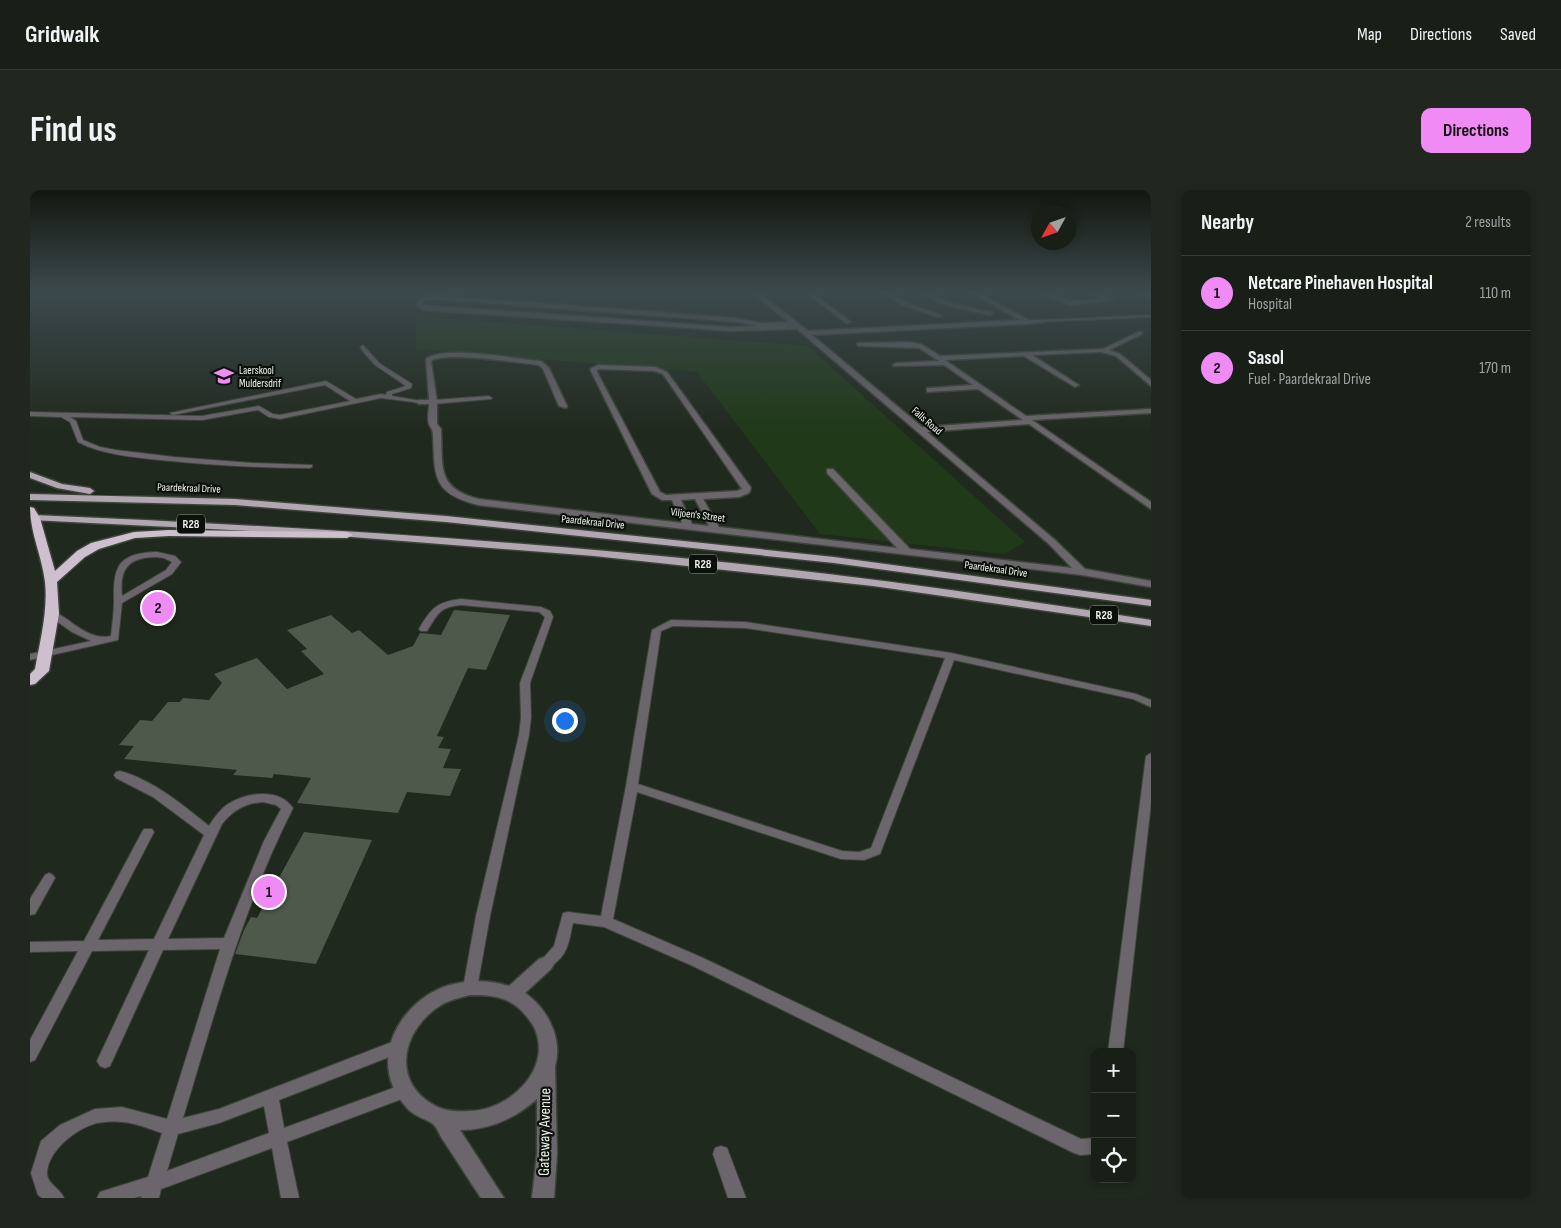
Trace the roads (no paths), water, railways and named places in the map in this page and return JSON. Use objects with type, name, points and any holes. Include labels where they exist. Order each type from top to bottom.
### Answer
[{"type":"highway","points":[[30,681],[42,671],[52,614],[51,581],[31,515]]},
{"type":"highway","points":[[51,581],[81,554],[96,546],[134,535],[169,533],[347,535]]},
{"type":"main road","points":[[30,475],[60,486],[136,498]]},
{"type":"main road","name":"Paardekraal Drive","points":[[30,496],[234,502],[446,519],[839,561],[1151,604]]},
{"type":"main road","name":"R28","points":[[31,515],[513,545],[653,558],[836,578],[1057,608],[1151,623]]},
{"type":"main road","points":[[1057,608],[1094,610],[1151,619]]},
{"type":"street","name":"Falls Road","points":[[812,338],[1052,542],[1082,572]]},
{"type":"street","points":[[938,358],[1105,350],[1131,338]]},
{"type":"street","points":[[859,344],[915,344],[1151,506]]},
{"type":"street","points":[[1105,350],[1118,355],[1151,384]]},
{"type":"street","points":[[1024,353],[1075,385]]},
{"type":"street","name":"Viljoen's Street","points":[[564,406],[546,368],[541,363],[450,354],[433,356],[428,360],[433,402],[433,424],[437,429],[442,481],[448,490],[460,497],[499,506],[1082,572],[1151,584]]},
{"type":"street","points":[[896,365],[945,363]]},
{"type":"street","points":[[593,369],[655,369],[665,373],[747,488],[746,491],[739,494],[676,498],[665,498],[656,494],[593,369]]},
{"type":"street","points":[[930,390],[980,387]]},
{"type":"street","points":[[419,402],[433,402]]},
{"type":"street","points":[[912,424],[1151,411]]},
{"type":"street","points":[[920,430],[978,426],[1025,418]]},
{"type":"street","points":[[970,420],[978,426]]},
{"type":"street","points":[[830,471],[907,552]]},
{"type":"street","points":[[698,497],[715,529]]},
{"type":"street","points":[[676,498],[688,526]]},
{"type":"street","points":[[512,994],[545,964]]},
{"type":"street","points":[[470,988],[492,988],[512,994],[530,1006],[542,1023],[548,1043],[546,1066],[536,1087],[518,1105],[494,1118],[468,1122],[441,1119],[419,1108],[404,1091],[396,1070],[397,1047],[404,1030],[416,1014],[432,1001],[450,992],[470,988]]},
{"type":"street","name":"Gateway Avenue","points":[[543,1198],[547,1153],[546,1066]]},
{"type":"street","points":[[441,1119],[493,1198]]},
{"type":"lane","points":[[363,347],[373,361],[409,384],[409,386],[389,393],[389,396]]},
{"type":"lane","points":[[157,417],[327,383],[356,402]]},
{"type":"lane","points":[[30,414],[202,418],[259,408],[271,416],[280,417],[389,396],[419,402]]},
{"type":"lane","points":[[433,402],[489,398]]},
{"type":"lane","points":[[185,411],[190,416],[202,418]]},
{"type":"lane","points":[[30,420],[53,416]]},
{"type":"lane","points":[[64,416],[73,421],[80,442],[97,448],[124,453],[237,466],[310,466]]},
{"type":"lane","points":[[30,656],[115,638],[118,602],[117,582],[121,568],[136,558],[152,555],[169,557],[178,562],[169,572],[118,602]]},
{"type":"lane","points":[[424,629],[434,610],[450,603],[461,602],[541,610],[547,613],[549,617],[525,682],[526,717],[524,735],[483,916],[470,988]]},
{"type":"lane","points":[[52,614],[75,630],[101,642]]},
{"type":"lane","points":[[606,922],[632,786],[657,630],[665,625],[680,622],[745,625],[951,656],[1136,697],[1151,704]]},
{"type":"lane","points":[[632,786],[841,855],[859,857],[868,855],[876,851],[951,656]]},
{"type":"lane","points":[[1115,1048],[1151,756]]},
{"type":"lane","points":[[120,775],[157,792],[177,805],[212,835]]},
{"type":"lane","points":[[104,1061],[158,944],[222,816],[250,799],[274,800],[287,808],[270,841],[229,943],[153,1191]]},
{"type":"lane","points":[[30,1055],[148,832]]},
{"type":"lane","points":[[30,910],[48,878]]},
{"type":"lane","points":[[545,964],[560,948],[568,917],[606,922],[698,962],[1080,1147],[1091,1146]]},
{"type":"lane","points":[[30,947],[229,943]]},
{"type":"lane","points":[[55,1198],[44,1189],[39,1173],[48,1147],[66,1130],[95,1116],[122,1114],[173,1128],[219,1116],[397,1047]]},
{"type":"lane","points":[[106,1198],[153,1191],[278,1138],[404,1091]]},
{"type":"lane","points":[[270,1096],[290,1198]]},
{"type":"lane","points":[[721,1154],[737,1198]]},
{"type":"place","name":"Laerskool Muldersdrif","points":[[224,376]]},
{"type":"place","name":"Sasol","points":[[158,608]]},
{"type":"place","name":"Netcare Pinehaven Hospital","points":[[269,892]]}]
